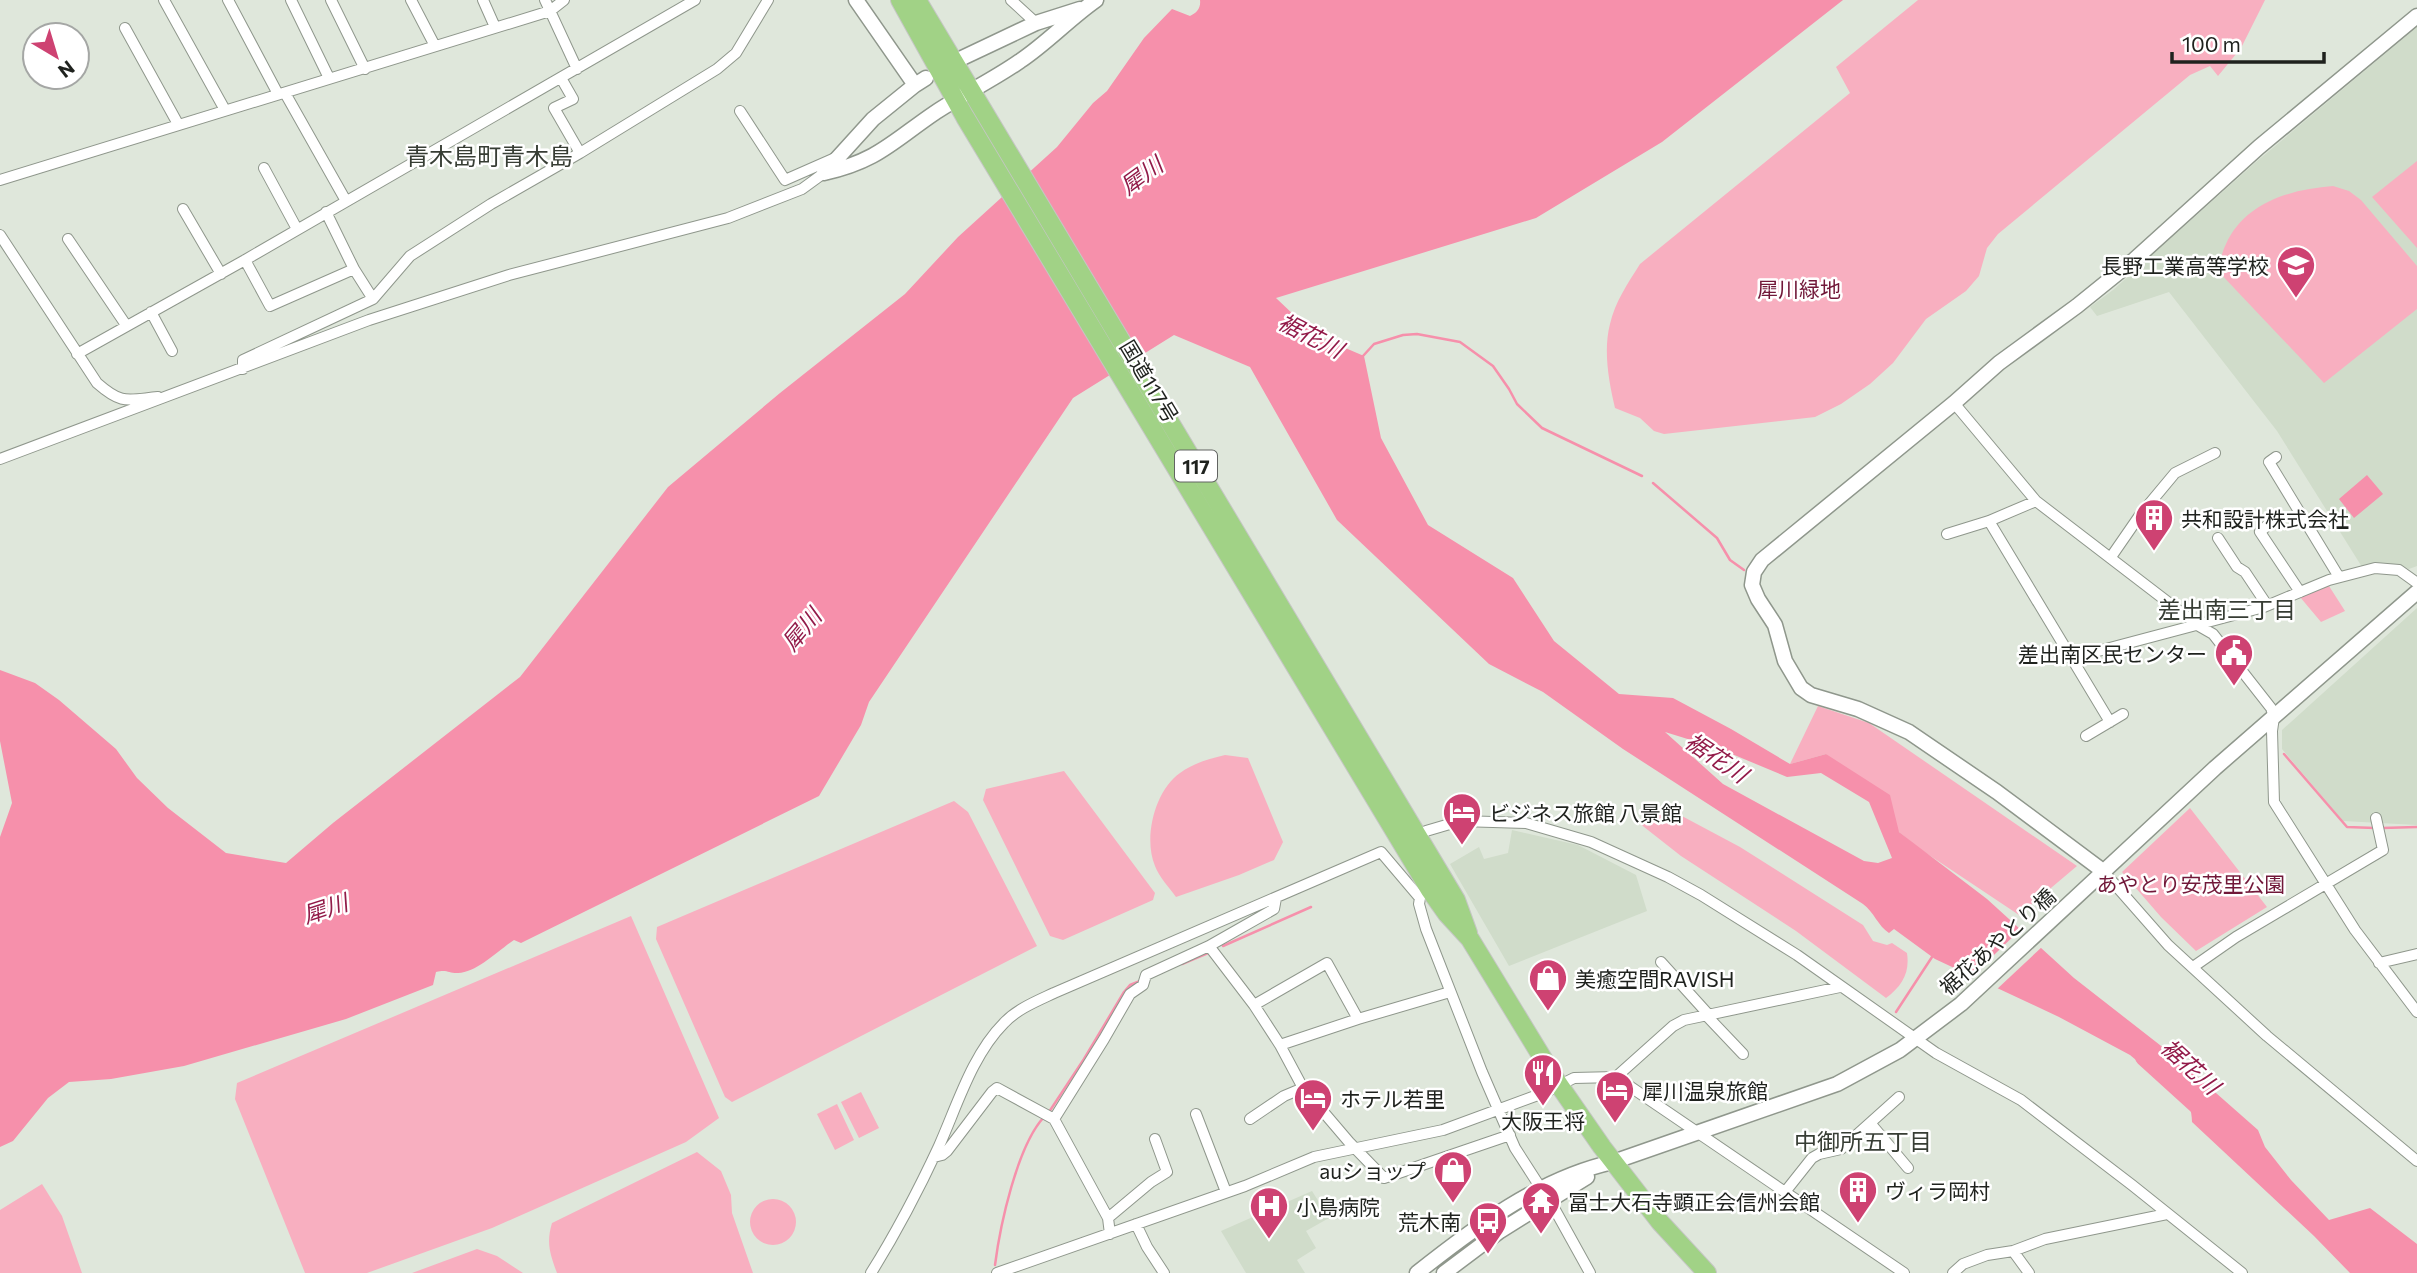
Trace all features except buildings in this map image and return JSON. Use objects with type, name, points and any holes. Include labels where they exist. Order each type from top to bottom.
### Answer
[{"type":"highway","name":"国道117号","points":[[900,0],[955,101],[1411,830]]},
{"type":"highway","name":"国道117号","points":[[917,0],[1411,830],[1431,890]]},
{"type":"highway","name":"117","points":[[1431,890],[1447,914],[1470,939],[1559,1085],[1613,1162],[1660,1222],[1707,1273]]},
{"type":"street","points":[[164,0],[225,110]]},
{"type":"street","points":[[228,0],[346,201]]},
{"type":"street","points":[[291,0],[329,78]]},
{"type":"street","points":[[331,0],[365,69]]},
{"type":"street","points":[[411,0],[435,46]]},
{"type":"street","points":[[483,0],[495,27]]},
{"type":"street","points":[[545,0],[577,69]]},
{"type":"street","points":[[0,180],[550,11],[564,0]]},
{"type":"street","points":[[77,354],[221,274],[695,0]]},
{"type":"street","points":[[243,369],[243,360],[373,299],[410,256],[491,204],[717,69],[736,53],[768,0]]},
{"type":"street","points":[[0,459],[356,324],[509,275],[728,218],[802,189],[824,173],[873,119],[920,82],[856,0]]},
{"type":"street","points":[[1011,0],[1036,23]]},
{"type":"street","points":[[824,173],[854,165],[880,153],[955,101],[977,99],[1060,31],[1088,2]]},
{"type":"street","points":[[962,58],[1088,2]]},
{"type":"street","points":[[2417,16],[2259,147],[2134,260],[1999,363],[1762,560],[1754,572],[1752,585],[1775,625],[1785,661],[1801,688],[1811,695],[1858,709],[1909,733],[1997,792],[2100,875],[2168,945],[2267,1036],[2417,1161]]},
{"type":"street","points":[[125,28],[178,124]]},
{"type":"street","points":[[561,78],[573,99],[554,108],[580,153]]},
{"type":"street","points":[[740,111],[785,180],[842,155]]},
{"type":"street","points":[[264,168],[298,229]]},
{"type":"street","points":[[183,209],[221,274]]},
{"type":"street","points":[[326,212],[354,269],[373,299]]},
{"type":"street","points":[[0,235],[97,383],[114,398],[126,400],[173,395]]},
{"type":"street","points":[[68,239],[126,325]]},
{"type":"street","points":[[245,260],[270,306],[354,269]]},
{"type":"street","points":[[151,312],[172,351]]},
{"type":"street","points":[[1954,403],[2036,501],[2213,634],[2271,708],[2274,718],[2274,802],[2324,884],[2417,1012]]},
{"type":"street","points":[[2111,557],[2140,515],[2175,473],[2215,453]]},
{"type":"street","points":[[2269,462],[2339,577]]},
{"type":"street","points":[[1947,534],[1989,521],[2036,501]]},
{"type":"street","points":[[1989,521],[2110,722]]},
{"type":"street","points":[[2270,523],[2260,532],[2300,592]]},
{"type":"street","points":[[2218,538],[2267,605]]},
{"type":"street","points":[[2072,658],[2199,626],[2267,605],[2339,577],[2375,568],[2399,570],[2417,583]]},
{"type":"street","name":"裾花あやとり橋","points":[[1546,1194],[1613,1162],[1837,1084],[1900,1050],[1979,988],[2204,777],[2417,593]]},
{"type":"street","points":[[2086,736],[2123,714]]},
{"type":"street","points":[[1411,830],[1461,821],[1526,823],[1591,842],[1701,895],[1797,955],[1840,987],[2021,1100],[2242,1273]]},
{"type":"street","points":[[2193,967],[2236,937],[2383,850],[2377,824]]},
{"type":"street","points":[[871,1273],[934,1157],[972,1072],[988,1043],[1004,1023],[1023,1008],[1054,993],[1381,852],[1431,890],[1422,915],[1450,992],[1515,1148],[1546,1194],[1590,1273]]},
{"type":"street","points":[[1049,1116],[1104,1039],[1130,994],[1145,980],[1274,909],[1276,898]]},
{"type":"street","points":[[1209,946],[1254,1005],[1303,1088],[1384,1178],[1510,1135]]},
{"type":"street","points":[[2379,963],[2417,954]]},
{"type":"street","points":[[1661,962],[1743,1054]]},
{"type":"street","points":[[1254,1005],[1328,963],[1358,1019]]},
{"type":"street","points":[[1616,1077],[1673,1026],[1684,1020],[1840,987]]},
{"type":"street","points":[[1280,1045],[1450,992]]},
{"type":"street","points":[[999,1273],[1226,1192],[1314,1157],[1355,1147],[1424,1136],[1574,1078],[1616,1077],[1904,1273]]},
{"type":"street","points":[[934,1157],[947,1151],[997,1088],[1049,1116],[1108,1218],[1110,1234]]},
{"type":"street","points":[[1250,1119],[1284,1096],[1303,1088]]},
{"type":"street","points":[[1785,1192],[1812,1158],[1841,1149],[1899,1097]]},
{"type":"street","points":[[1196,1114],[1226,1192]]},
{"type":"street","points":[[1871,1124],[1908,1168]]},
{"type":"street","points":[[1108,1218],[1167,1172],[1155,1139]]},
{"type":"street","points":[[1417,1273],[1485,1221],[1546,1194]]},
{"type":"street","points":[[1444,1273],[1546,1194]]},
{"type":"street","points":[[1953,1273],[1974,1258],[2013,1251],[2045,1239],[2167,1214]]},
{"type":"street","points":[[1136,1224],[1164,1273]]},
{"type":"street","points":[[2013,1251],[2029,1273]]},
{"type":"shaded area","name":"長野工業高等学校","points":[[2417,27],[2417,566],[2409,569],[2384,563],[2362,567],[2277,431],[2169,292],[2097,316],[2090,307],[2113,290],[2256,162]]},
{"type":"shaded area","points":[[2417,608],[2417,825],[2343,821],[2282,749],[2282,730]]},
{"type":"shaded area","points":[[1512,830],[1578,845],[1636,875],[1647,911],[1509,966],[1450,864],[1479,847],[1484,859],[1508,853]]},
{"type":"shaded area","name":"小島病院","points":[[1312,1191],[1329,1218],[1306,1231],[1316,1248],[1297,1260],[1305,1273],[1246,1273],[1221,1231]]},
{"type":"green space","name":"犀川緑地","points":[[1918,0],[2265,0],[2241,48],[2218,76],[2210,66],[2190,75],[1998,234],[1987,248],[1979,276],[1966,291],[1926,319],[1893,363],[1870,384],[1841,404],[1815,417],[1664,434],[1654,431],[1640,418],[1615,408],[1608,366],[1608,334],[1619,300],[1640,264],[1850,93],[1836,67]]},
{"type":"green space","points":[[2417,161],[2417,248],[2372,197]]},
{"type":"green space","points":[[2333,186],[2349,191],[2361,200],[2417,266],[2417,309],[2324,383],[2217,270],[2234,230],[2257,208],[2271,200],[2302,190]]},
{"type":"green space","points":[[2329,586],[2345,611],[2321,622],[2300,597]]},
{"type":"green space","points":[[1818,706],[1869,723],[2077,866],[2019,915],[1899,832],[1826,754],[1790,764]]},
{"type":"green space","points":[[1225,755],[1248,758],[1283,842],[1274,860],[1176,897],[1159,874],[1152,855],[1151,829],[1158,803],[1171,781],[1180,773],[1201,762]]},
{"type":"green space","points":[[1064,771],[1155,893],[1153,900],[1063,940],[1050,936],[983,800],[986,789]]},
{"type":"green space","points":[[954,801],[968,812],[1037,946],[732,1102],[725,1097],[656,939],[657,927]]},
{"type":"green space","points":[[1665,807],[1740,847],[1863,925],[1873,941],[1887,945],[1892,943],[1907,953],[1906,973],[1900,984],[1886,998],[1796,931],[1681,856],[1639,823]]},
{"type":"green space","name":"あやとり安茂里公園","points":[[2190,808],[2267,907],[2196,951],[2161,917],[2122,872]]},
{"type":"green space","points":[[631,916],[719,1118],[686,1142],[492,1228],[367,1273],[305,1273],[235,1099],[237,1083]]},
{"type":"green space","points":[[861,1092],[879,1128],[859,1138],[841,1102]]},
{"type":"green space","points":[[837,1104],[854,1140],[835,1150],[817,1114]]},
{"type":"green space","points":[[697,1152],[721,1171],[731,1195],[732,1213],[753,1273],[557,1273],[550,1248],[552,1223]]},
{"type":"green space","points":[[42,1184],[62,1216],[82,1273],[0,1273],[0,1210]]},
{"type":"green space","points":[[773,1199],[789,1206],[796,1222],[789,1238],[773,1245],[757,1238],[750,1222],[757,1206]]},
{"type":"green space","points":[[477,1249],[497,1256],[523,1273],[412,1273]]},
{"type":"water","name":"犀川","points":[[1200,0],[1843,0],[1662,142],[1536,218],[1276,298],[1315,335],[1364,356],[1381,438],[1428,525],[1513,578],[1554,641],[1619,694],[1673,698],[1790,764],[1826,754],[1890,795],[1899,832],[1987,899],[2074,978],[2174,1056],[2258,1130],[2265,1147],[2291,1180],[2329,1220],[2370,1208],[2417,1244],[2417,1273],[2350,1273],[2192,1122],[2186,1099],[2159,1071],[2149,1071],[2130,1055],[2059,1017],[1935,959],[1894,929],[1889,933],[1863,904],[1623,749],[1543,692],[1489,664],[1337,520],[1250,367],[1174,335],[1073,398],[869,702],[861,725],[819,796],[521,943],[514,940],[471,970],[457,973],[436,972],[433,985],[346,1019],[184,1066],[111,1079],[69,1082],[48,1098],[13,1141],[0,1147],[0,837],[12,803],[0,741],[0,670],[35,683],[59,700],[116,749],[137,778],[168,808],[226,853],[286,863],[520,677],[668,487],[780,393],[905,294],[958,237],[1057,147],[1093,103],[1107,91],[1144,38],[1172,9],[1190,16],[1198,10]],"holes":[[[1665,732],[1720,749],[1787,777],[1821,773],[1869,802],[1892,858],[1878,863],[1864,861],[1723,784]]]},
{"type":"water","points":[[2367,475],[2383,494],[2354,518],[2339,499]]},
{"type":"pier","points":[[2023,927],[2044,945],[1996,990],[1970,978]]},
{"type":"waterway","points":[[1363,356],[1374,344],[1403,335],[1417,334],[1460,342],[1493,366],[1517,404],[1542,428],[1642,476]]},
{"type":"waterway","points":[[1653,483],[1717,538],[1730,560],[1744,570]]},
{"type":"waterway","points":[[2284,754],[2347,827],[2375,828]]},
{"type":"waterway","points":[[2382,828],[2417,827]]},
{"type":"waterway","points":[[1223,946],[1311,907]]},
{"type":"waterway","points":[[1182,964],[1208,953]]},
{"type":"waterway","points":[[1896,1012],[1932,957]]},
{"type":"waterway","points":[[1049,1112],[1124,992],[1130,985],[1140,981]]},
{"type":"waterway","name":"裾花川","points":[[2144,1057],[2198,1106]]},
{"type":"waterway","points":[[995,1265],[1011,1187],[1034,1130],[1044,1117]]},
{"type":"place","name":"長野工業高等学校","points":[[2296,299]]},
{"type":"place","name":"共和設計株式会社","points":[[2154,552]]},
{"type":"place","name":"差出南区民センター","points":[[2234,687]]},
{"type":"place","name":"ビジネス旅館 八景館","points":[[1462,846]]},
{"type":"place","name":"美癒空間RAVISH","points":[[1548,1012]]},
{"type":"place","name":"大阪王将","points":[[1543,1107]]},
{"type":"place","name":"犀川温泉旅館","points":[[1615,1124]]},
{"type":"place","name":"ホテル若里","points":[[1313,1132]]},
{"type":"place","name":"auショップ","points":[[1453,1204]]},
{"type":"place","name":"ヴィラ岡村","points":[[1858,1224]]},
{"type":"place","name":"冨士大石寺顕正会信州会館","points":[[1541,1235]]},
{"type":"place","name":"小島病院","points":[[1269,1240]]},
{"type":"place","name":"荒木南","points":[[1488,1255]]},
{"type":"district","name":"青木島町青木島","points":[[489,155]]},
{"type":"district","name":"差出南三丁目","points":[[2227,609]]},
{"type":"district","name":"中御所五丁目","points":[[1863,1141]]}]
